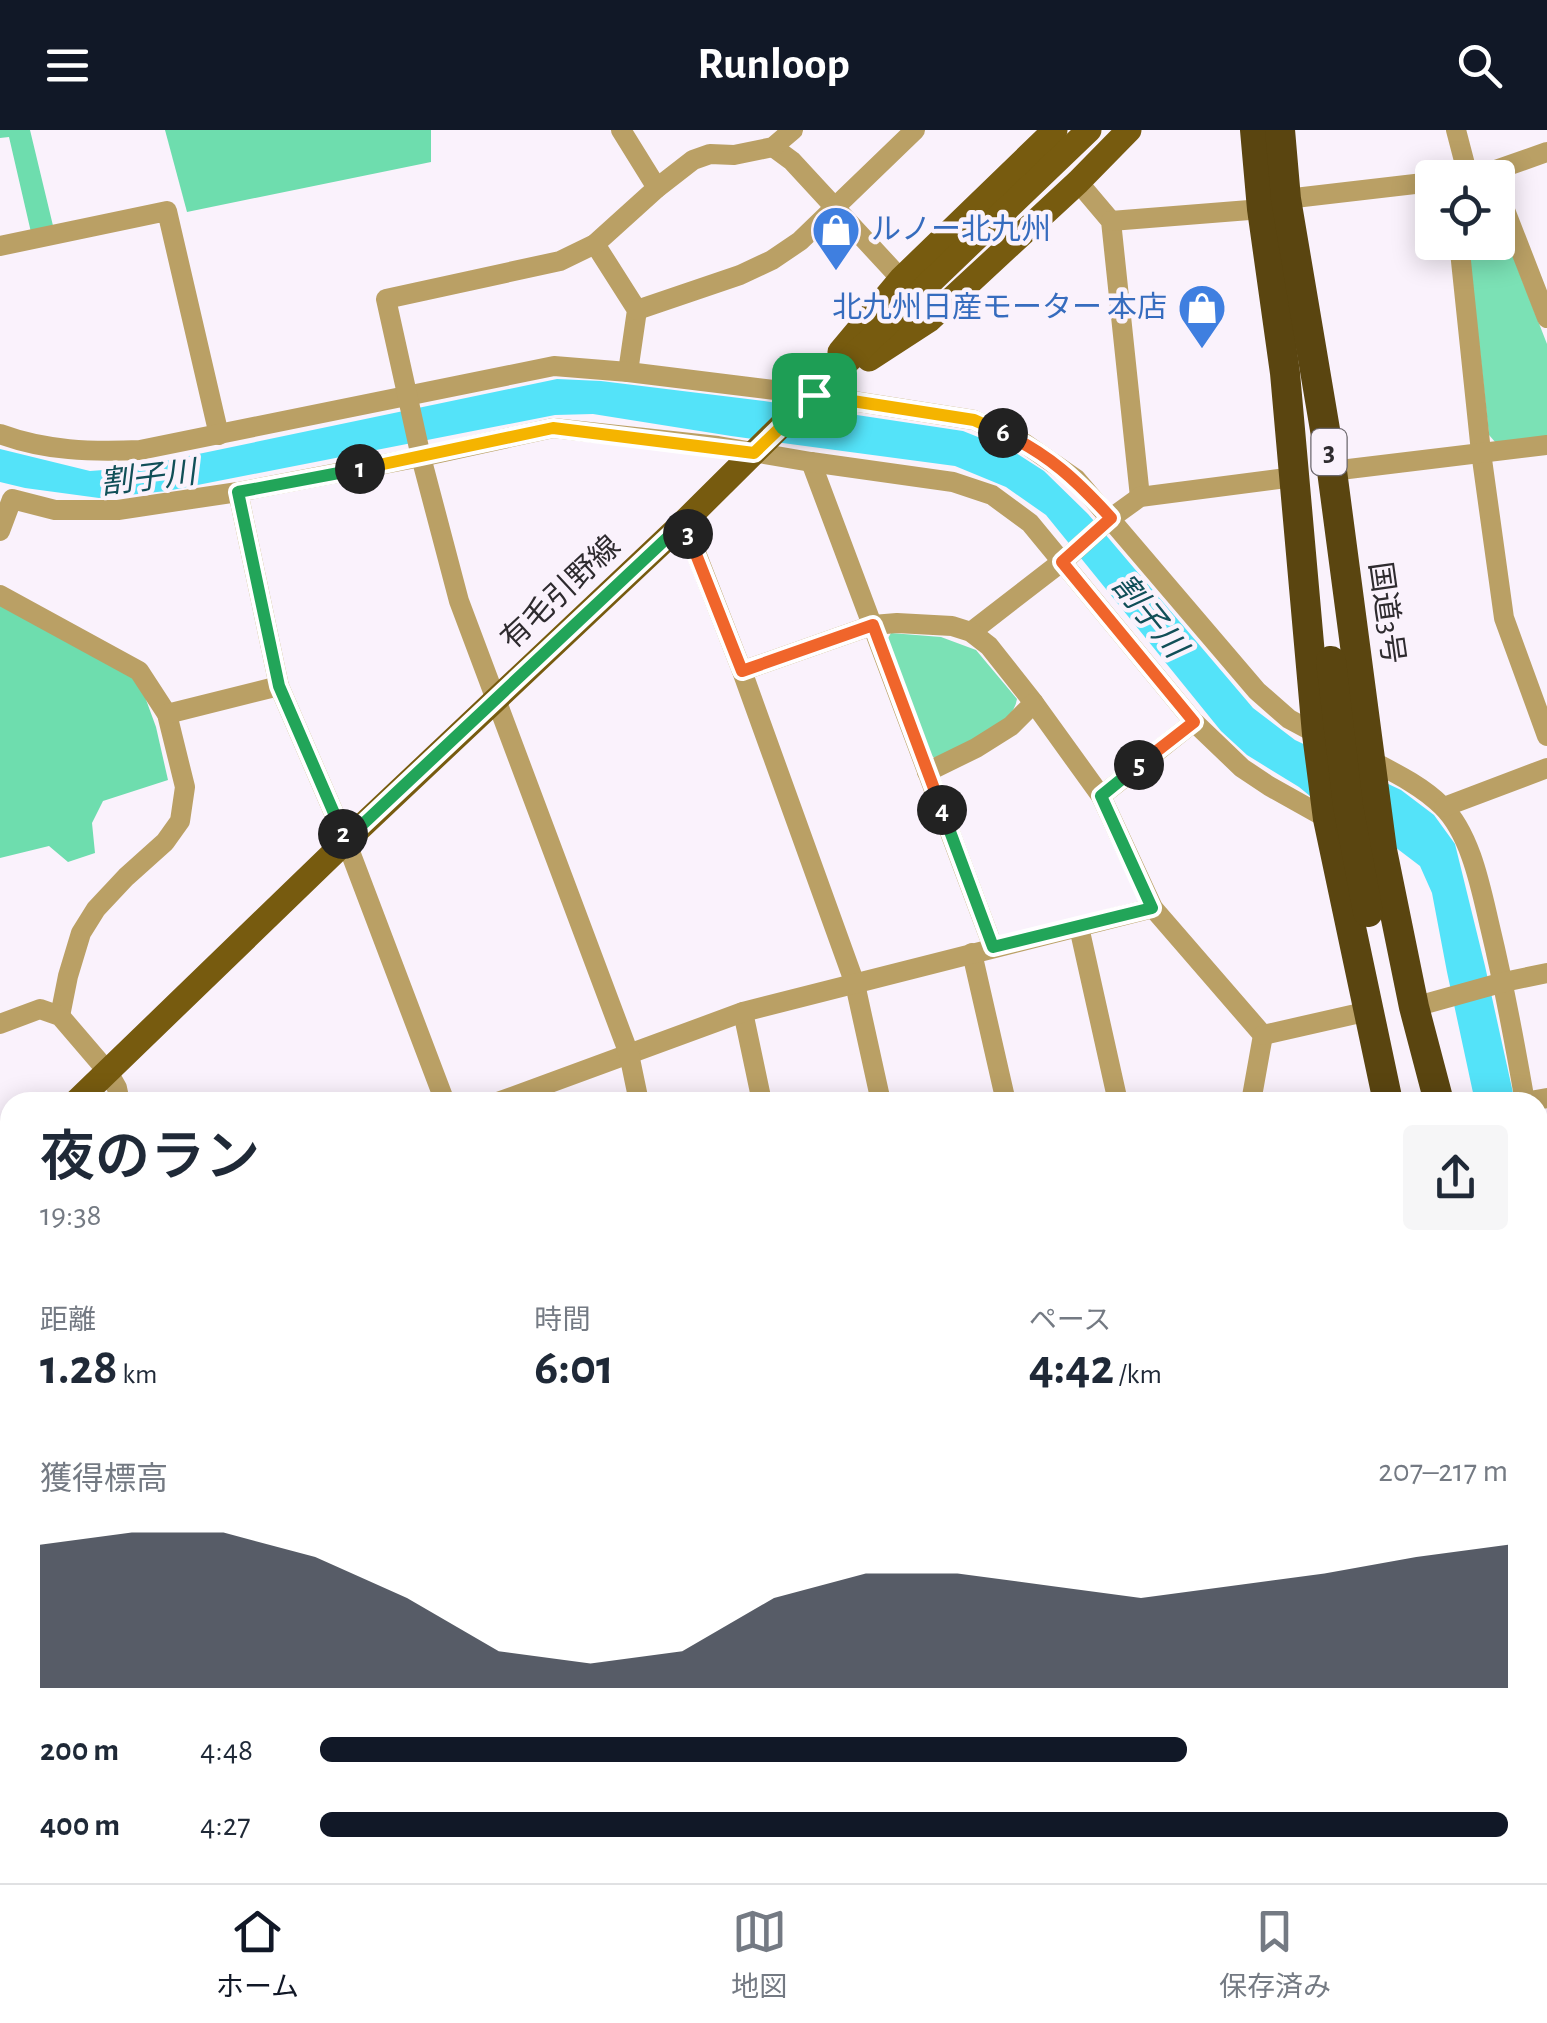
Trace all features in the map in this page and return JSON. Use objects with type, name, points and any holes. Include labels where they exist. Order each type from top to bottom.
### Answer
[{"type":"highway","points":[[1241,130],[1244,149],[1274,204]]},
{"type":"highway","name":"国道3号","points":[[1255,130],[1332,471],[1372,767],[1367,862],[1414,1007],[1436,1092]]},
{"type":"highway","name":"国道3号","points":[[1280,130],[1274,204],[1294,478],[1326,743],[1328,814],[1386,1092]]},
{"type":"highway","name":"3","points":[[1326,743],[1367,862],[1407,1092]]},
{"type":"main road","name":"有毛引野線","points":[[87,1092],[1089,130]]},
{"type":"main road","points":[[807,402],[930,320],[1129,130]]},
{"type":"main road","points":[[807,402],[839,353],[901,278],[1041,135]]},
{"type":"street","points":[[621,130],[657,188]]},
{"type":"street","points":[[637,1092],[629,1054],[459,601],[420,454],[386,299],[560,262],[595,244],[692,160],[710,154],[734,156],[774,147],[793,130]]},
{"type":"street","points":[[637,310],[740,274],[800,242],[915,130]]},
{"type":"street","points":[[1456,130],[1470,160]]},
{"type":"street","points":[[774,147],[901,278]]},
{"type":"street","points":[[1515,163],[1547,152]]},
{"type":"street","points":[[1078,182],[1112,221],[1140,497]]},
{"type":"street","points":[[1112,221],[1415,184]]},
{"type":"street","points":[[0,246],[167,211],[219,435]]},
{"type":"street","points":[[1515,236],[1547,318]]},
{"type":"street","points":[[595,244],[637,310],[628,372]]},
{"type":"street","points":[[1461,260],[1504,618],[1547,736]]},
{"type":"street","points":[[0,434],[89,452],[140,450],[409,402],[554,366],[628,372],[807,402],[974,420],[1024,443],[1076,479],[1107,522],[1257,691],[1288,719],[1326,743]]},
{"type":"street","points":[[0,530],[12,499],[55,510],[118,510],[238,492],[553,428],[757,450],[810,462],[953,482],[992,495],[1030,523],[1065,560],[1194,722],[1242,768],[1269,786],[1328,814]]},
{"type":"street","points":[[1332,471],[1547,445]]},
{"type":"street","points":[[810,462],[993,947]]},
{"type":"street","points":[[971,632],[1140,497],[1294,478]]},
{"type":"street","points":[[238,492],[279,686],[346,840],[441,1092]]},
{"type":"street","points":[[684,522],[855,984],[879,1092]]},
{"type":"street","points":[[0,595],[140,671],[167,714],[185,787],[180,821],[165,842],[96,909],[81,933],[60,1016]]},
{"type":"street","points":[[742,671],[873,625],[897,622],[971,632],[989,646],[1034,702],[1101,796],[1152,908],[1263,1035]]},
{"type":"street","points":[[167,714],[279,686]]},
{"type":"street","points":[[928,772],[1011,726],[1034,702]]},
{"type":"street","points":[[1101,796],[1194,722]]},
{"type":"street","points":[[1372,767],[1412,782],[1444,808],[1467,844],[1479,879],[1524,1092]]},
{"type":"street","points":[[1444,808],[1547,768]]},
{"type":"street","points":[[525,1092],[743,1012],[1152,908]]},
{"type":"street","points":[[1079,926],[1116,1092]]},
{"type":"street","points":[[972,953],[1004,1092]]},
{"type":"street","points":[[1414,1007],[1547,973]]},
{"type":"street","points":[[0,1024],[40,1009],[60,1016],[108,1072],[118,1092]]},
{"type":"street","points":[[1263,1035],[1369,1011]]},
{"type":"street","points":[[743,1012],[760,1092]]},
{"type":"street","points":[[1253,1092],[1263,1035]]},
{"type":"green space","points":[[0,130],[30,130],[55,234],[33,241],[9,137],[0,138]]},
{"type":"green space","points":[[165,130],[431,130],[431,162],[187,212]]},
{"type":"green space","points":[[1470,260],[1514,260],[1547,344],[1547,436],[1496,443],[1489,435]]},
{"type":"green space","points":[[0,601],[137,675],[156,727],[168,780],[103,801],[92,823],[95,853],[68,862],[49,846],[0,858]]},
{"type":"green space","points":[[891,633],[941,637],[976,650],[1017,699],[1013,709],[985,736],[938,760],[930,755],[887,640]]},
{"type":"water","name":"割子川","points":[[557,379],[764,401],[963,431],[1013,451],[1044,471],[1088,514],[1253,708],[1295,740],[1401,790],[1434,815],[1455,844],[1513,1092],[1473,1092],[1432,893],[1420,866],[1395,847],[1327,810],[1299,787],[1247,755],[1221,731],[1046,515],[1006,487],[955,466],[593,414],[555,415],[167,491],[99,498],[0,482],[0,449],[90,471],[131,468]]},
{"type":"place","name":"ルノー北九州","points":[[836,272]]},
{"type":"place","name":"北九州日産モーター 本店","points":[[1202,350]]},
{"type":"route","points":[[814,395],[974,420],[1024,443],[1076,479],[1111,518],[1062,562],[1194,722],[1101,796],[1152,908],[993,947],[873,625],[742,671],[684,522],[346,840],[279,686],[238,492],[553,428],[754,453],[814,395]]}]
